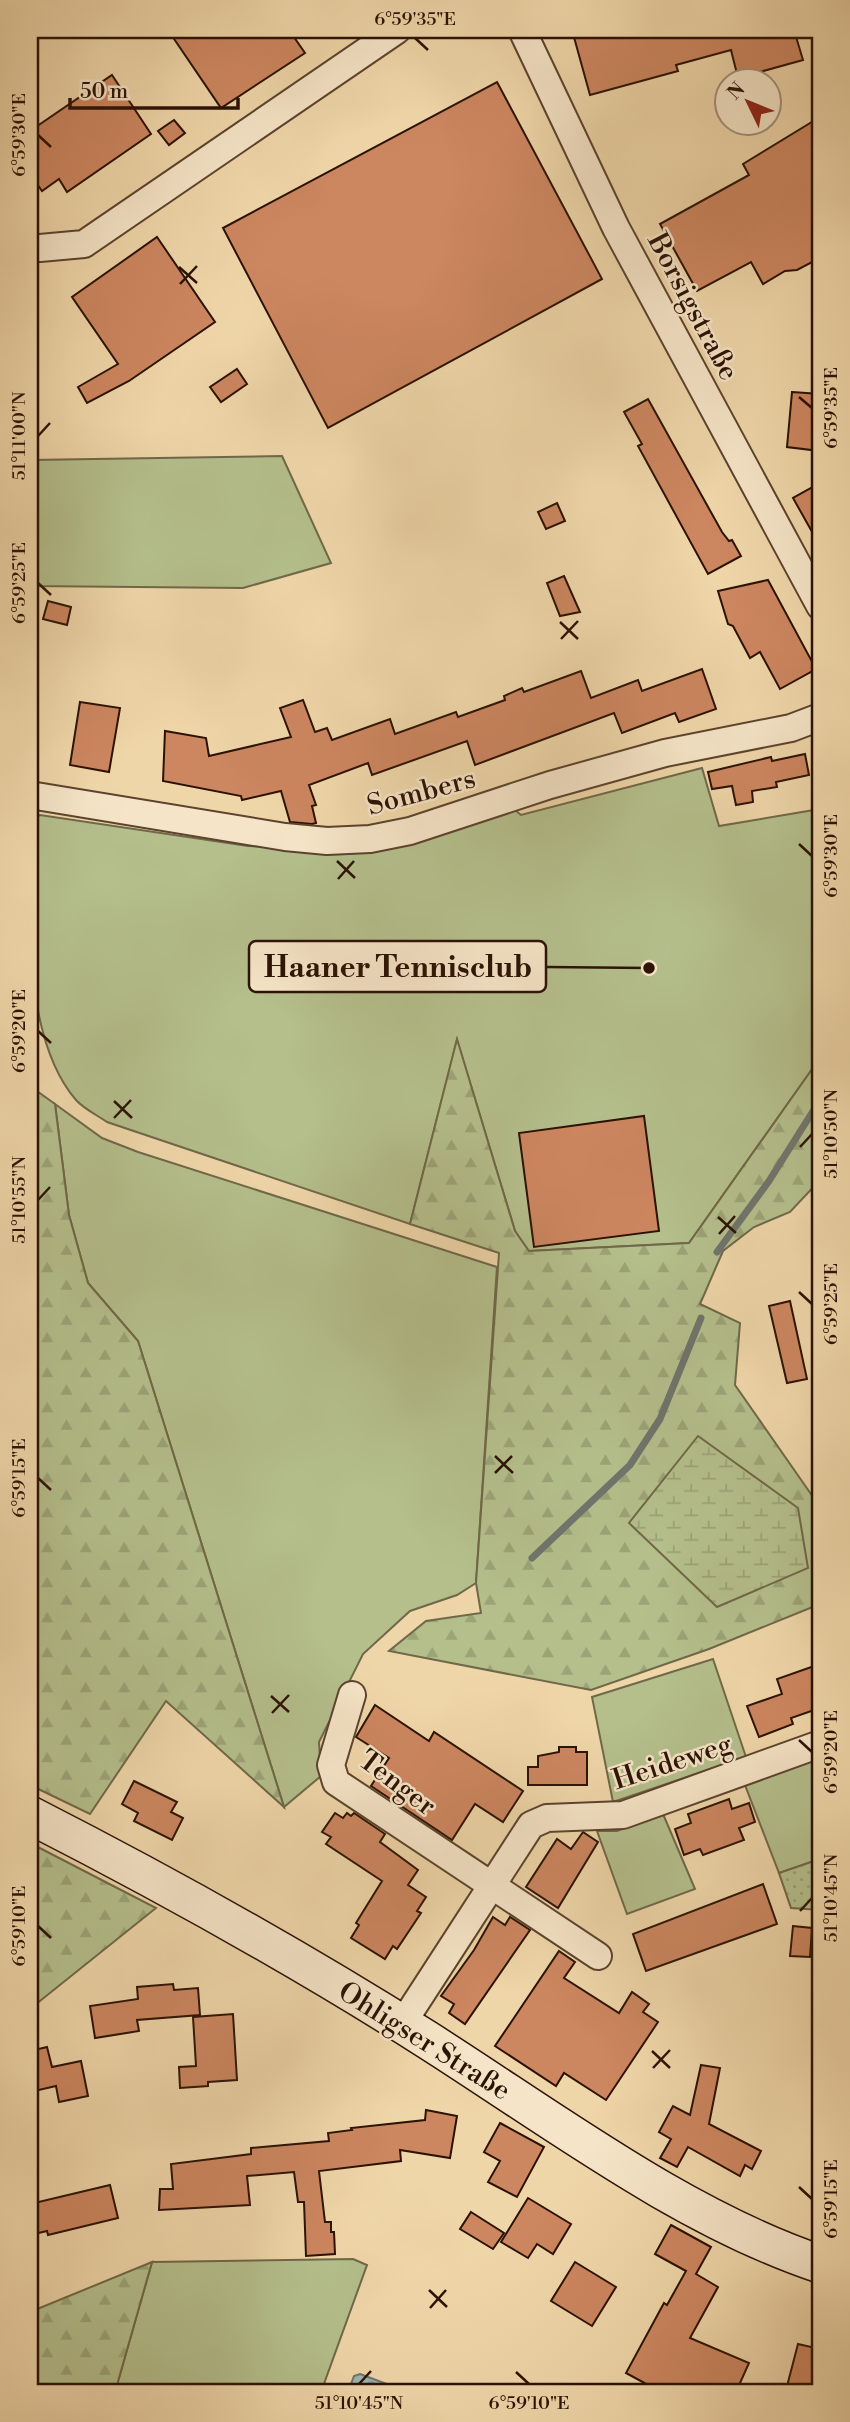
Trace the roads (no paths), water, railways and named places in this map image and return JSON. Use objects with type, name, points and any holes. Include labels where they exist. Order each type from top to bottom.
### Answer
[{"type":"main road","name":"Ohligser Straße","points":[[30,1815],[175,1890],[402,2024],[661,2189],[721,2223],[820,2264]]},
{"type":"street","points":[[40,248],[85,244],[397,30]]},
{"type":"street","name":"Borsigstraße","points":[[522,30],[616,228],[820,606]]},
{"type":"street","name":"Sombers","points":[[30,795],[285,837],[327,841],[370,839],[410,831],[550,785],[665,753],[791,728],[820,717]]},
{"type":"street","name":"Tenger","points":[[352,1695],[331,1765],[336,1782],[492,1888]]},
{"type":"street","name":"Heideweg","points":[[402,2024],[531,1825],[547,1818],[623,1815],[820,1744]]},
{"type":"street","points":[[492,1888],[598,1956]]},
{"type":"water","points":[[360,2374],[392,2386],[392,2392],[348,2392],[354,2376]]},
{"type":"waterway","points":[[717,1252],[769,1181],[820,1100]]},
{"type":"waterway","points":[[532,1558],[630,1465],[660,1419],[701,1318]]},
{"type":"place","name":"Haaner Tennisclub","points":[[649,968]]}]
